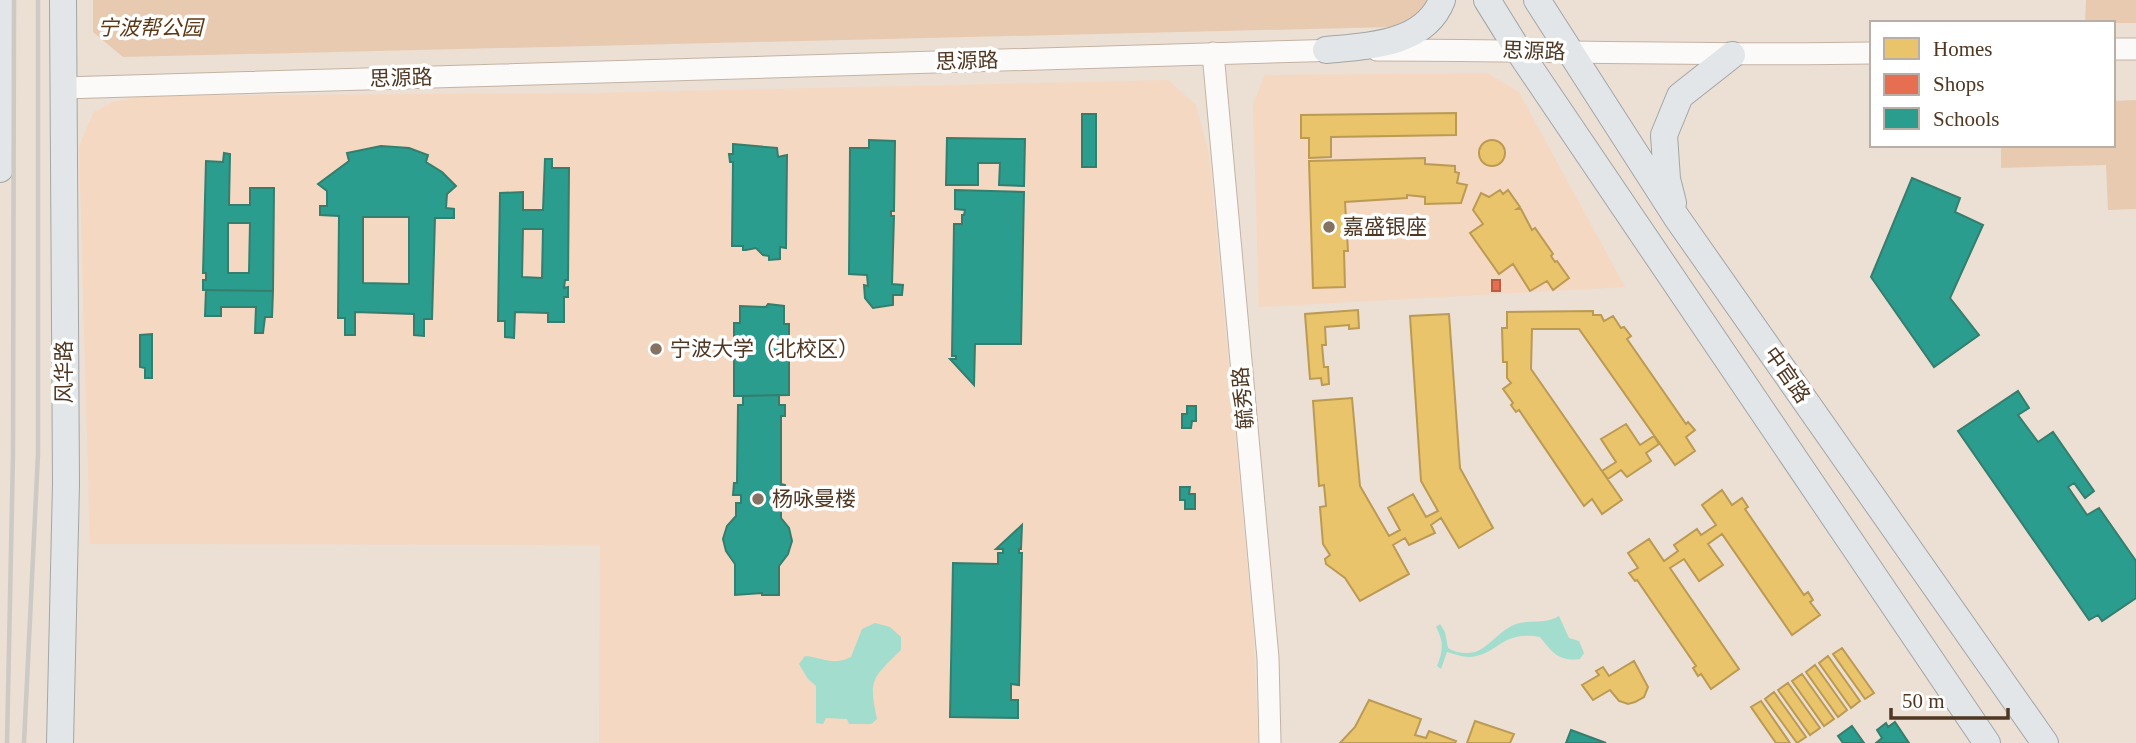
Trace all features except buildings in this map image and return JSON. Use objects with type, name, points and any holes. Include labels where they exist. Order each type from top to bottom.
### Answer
[{"type":"main road","points":[[0,169],[2,0]]},
{"type":"main road","name":"风华路","points":[[60,743],[66,484],[63,0]]},
{"type":"main road","points":[[1326,51],[1381,45],[1425,27],[1442,0]]},
{"type":"main road","name":"中官路","points":[[1487,0],[1518,50],[1987,743]]},
{"type":"main road","name":"中官路","points":[[1537,0],[1677,218],[2045,743]]},
{"type":"main road","points":[[1677,218],[1667,179],[1664,135],[1680,96],[1732,55]]},
{"type":"street","points":[[2115,49],[2136,49]]},
{"type":"street","name":"思源路","points":[[63,88],[1213,53],[1518,50],[1732,55],[1870,53]]},
{"type":"street","name":"毓秀路","points":[[1213,53],[1268,658],[1270,743]]},
{"type":"shaded area","points":[[1487,73],[1519,92],[1625,287],[1259,307],[1253,104],[1265,75]]},
{"type":"shaded area","name":"宁波大学（北校区）","points":[[1168,80],[1196,105],[1209,154],[1253,628],[1258,743],[599,743],[600,545],[90,544],[79,146],[94,112],[113,102],[139,96],[591,93]]},
{"type":"green space","name":"宁波帮公园","points":[[93,0],[1429,0],[1427,10],[1392,27],[123,57],[93,32]]},
{"type":"green space","points":[[2086,0],[2136,0],[2136,23],[2085,21]]},
{"type":"green space","points":[[2136,100],[2136,209],[2108,210],[2106,165],[2001,168],[2001,147],[2115,147],[2115,101]]},
{"type":"water","points":[[1559,616],[1569,638],[1579,641],[1584,653],[1580,659],[1561,657],[1540,637],[1527,636],[1508,640],[1479,655],[1467,657],[1447,652],[1441,669],[1437,666],[1442,646],[1436,627],[1440,624],[1445,632],[1448,648],[1468,653],[1480,650],[1516,624]]},
{"type":"water","points":[[875,623],[890,627],[901,637],[901,650],[875,680],[873,695],[877,719],[871,724],[849,724],[847,719],[826,718],[823,724],[816,723],[816,686],[799,664],[805,656],[833,661],[851,657],[862,629]]},
{"type":"railway","points":[[7,743],[13,454],[14,0]]},
{"type":"railway","points":[[24,743],[38,454],[38,0]]},
{"type":"place","name":"嘉盛银座","points":[[1329,227]]},
{"type":"place","name":"宁波大学（北校区）","points":[[656,349]]},
{"type":"place","name":"杨咏曼楼","points":[[758,499]]}]
